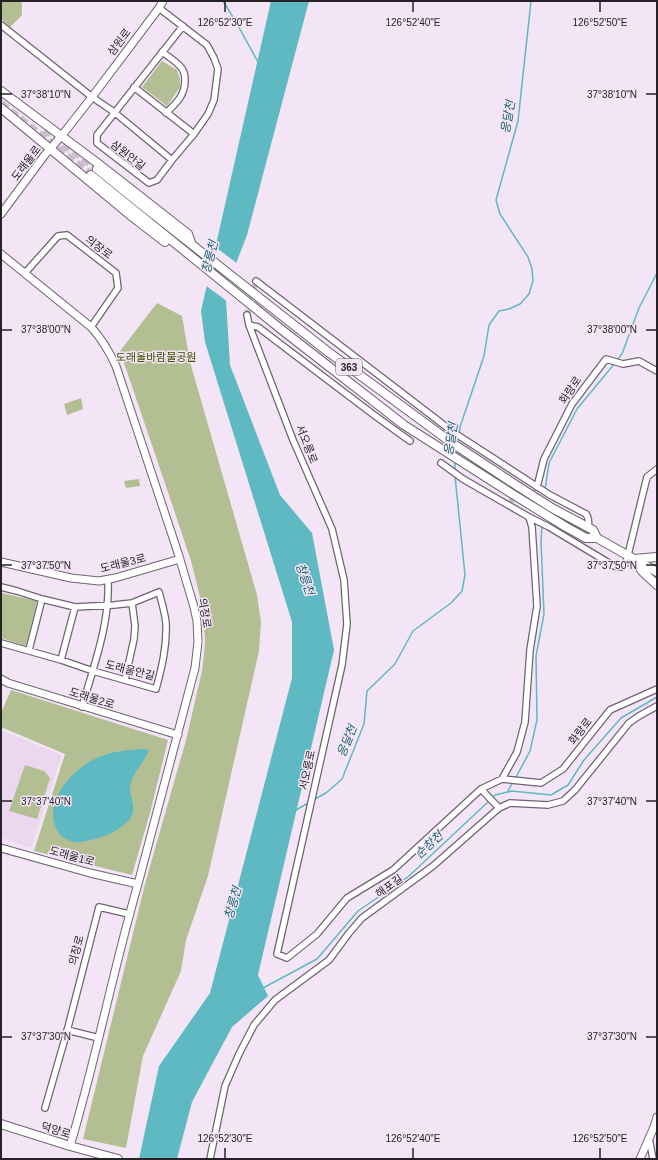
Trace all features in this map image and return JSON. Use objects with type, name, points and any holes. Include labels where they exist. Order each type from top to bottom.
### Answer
[{"type":"main road","points":[[1,90],[188,234],[193,246]]},
{"type":"main road","points":[[1,108],[53,146],[130,215],[177,250],[190,255]]},
{"type":"main road","name":"363","points":[[597,538],[593,530],[552,508],[452,442],[333,355],[144,207],[94,172],[190,255],[404,425],[547,516],[586,538],[597,538],[657,572]]},
{"type":"main road","points":[[631,558],[657,557]]},
{"type":"main road","points":[[631,558],[657,585]]},
{"type":"main road","name":"덕양로","points":[[1,1124],[70,1146],[118,1159]]},
{"type":"street","name":"삼원안길","points":[[161,4],[183,26],[207,44],[218,69],[214,100],[208,114],[157,180],[149,184],[97,143],[97,135],[183,26]]},
{"type":"street","name":"삼원로","points":[[53,146],[92,97],[161,4]]},
{"type":"street","points":[[1,25],[92,97],[114,112],[172,160]]},
{"type":"street","points":[[162,52],[180,66],[184,72],[185,80],[185,87],[181,96],[166,113]]},
{"type":"street","points":[[134,87],[194,134]]},
{"type":"street","name":"도래울로","points":[[1,214],[53,146]]},
{"type":"street","name":"의장로","points":[[25,273],[58,236],[67,235],[116,273],[118,288],[91,327]]},
{"type":"street","name":"의장로","points":[[1,254],[91,327],[108,348],[116,366],[180,559],[197,621],[198,642],[195,668],[129,914],[99,1038],[70,1146]]},
{"type":"street","points":[[256,281],[455,434],[522,480],[586,514],[589,521],[588,527]]},
{"type":"street","name":"서오릉로","points":[[247,315],[249,325],[293,440],[332,529],[344,580],[347,624],[342,665],[277,954],[287,958],[316,934],[347,898],[393,870],[483,791],[504,779]]},
{"type":"street","points":[[249,325],[258,327],[410,441]]},
{"type":"street","name":"화랑로","points":[[538,488],[544,459],[572,404],[606,359],[623,364],[639,361],[657,371]]},
{"type":"street","points":[[440,463],[463,479],[510,504],[529,517],[537,520],[614,566],[622,567],[631,558],[647,478],[657,469]]},
{"type":"street","points":[[504,779],[517,752],[525,722],[530,650],[538,606],[532,526],[529,517]]},
{"type":"street","name":"도래울3로","points":[[1,562],[71,578],[99,581],[108,580],[180,559]]},
{"type":"street","name":"도래울안길","points":[[82,706],[101,642],[107,606],[108,580]]},
{"type":"street","name":"도래울안길","points":[[1,587],[74,607],[107,606],[132,603],[160,592],[166,622],[164,659],[156,689],[93,671],[29,650],[1,643]]},
{"type":"street","points":[[29,650],[42,599]]},
{"type":"street","points":[[125,680],[134,638],[135,626],[132,603]]},
{"type":"street","points":[[61,660],[74,607]]},
{"type":"street","name":"도래울2로","points":[[1,679],[8,683],[178,735]]},
{"type":"street","name":"화랑로","points":[[504,779],[541,783],[564,769],[610,710],[657,689]]},
{"type":"street","name":"해포길","points":[[210,1159],[225,1086],[254,1025],[275,1000],[329,960],[348,933],[362,918],[434,866],[497,806],[510,803],[548,805],[563,801],[575,790],[629,723],[657,706]]},
{"type":"street","points":[[483,791],[497,806]]},
{"type":"street","name":"도래울1로","points":[[1,848],[90,873],[138,884]]},
{"type":"street","name":"의장로","points":[[45,1108],[99,907],[129,914]]},
{"type":"street","points":[[67,1030],[99,1038]]},
{"type":"street","points":[[640,1159],[657,1117]]},
{"type":"street","points":[[649,1138],[654,1159]]},
{"type":"shaded area","points":[[1,730],[62,755],[31,848],[1,838]]},
{"type":"green space","points":[[1,1],[21,1],[22,15],[10,27],[1,19]]},
{"type":"green space","points":[[162,61],[177,70],[180,79],[180,87],[167,106],[142,87]]},
{"type":"green space","name":"도래울바람물공원","points":[[157,303],[182,316],[190,362],[257,595],[261,622],[259,651],[208,876],[186,940],[181,971],[143,1056],[126,1148],[83,1139],[145,884],[186,740],[202,671],[205,644],[202,605],[191,561],[120,351]]},
{"type":"green space","points":[[81,398],[83,409],[67,415],[64,404]]},
{"type":"green space","points":[[139,479],[140,486],[126,488],[124,481]]},
{"type":"green space","points":[[2,593],[37,601],[26,646],[1,638]]},
{"type":"green space","points":[[11,690],[168,740],[150,813],[132,875],[34,851],[65,754],[1,727],[1,713]]},
{"type":"green space","points":[[25,765],[44,771],[50,778],[37,819],[9,811]]},
{"type":"water","name":"창릉천","points":[[271,1],[309,1],[247,235],[237,261],[226,300],[230,365],[280,495],[312,533],[334,650],[258,975],[268,996],[232,1027],[192,1102],[177,1159],[139,1159],[159,1066],[210,993],[292,678],[292,622],[205,342],[201,311]]},
{"type":"water","points":[[149,750],[135,773],[131,783],[130,792],[133,802],[133,813],[129,820],[112,833],[80,842],[74,842],[66,839],[57,831],[53,811],[55,802],[69,778],[83,766],[104,755],[119,751]]},
{"type":"pier","points":[[214,246],[238,264],[228,302],[205,285]]},
{"type":"waterway","points":[[223,1],[258,62]]},
{"type":"waterway","name":"응달천","points":[[459,435],[460,427],[484,356],[489,325],[499,311],[509,309],[520,304],[529,294],[533,281],[532,269],[528,257],[500,214],[496,200],[518,121],[531,1]]},
{"type":"waterway","points":[[617,360],[622,354],[639,308],[657,273]]},
{"type":"waterway","points":[[545,490],[549,463],[577,409],[615,363]]},
{"type":"waterway","name":"응달천","points":[[455,462],[455,470]]},
{"type":"waterway","name":"응달천","points":[[313,800],[326,793],[342,779],[364,724],[367,691],[395,664],[413,631],[451,603],[462,591],[465,575],[455,476]]},
{"type":"waterway","points":[[515,779],[530,751],[537,720],[536,656],[544,614],[541,541],[542,526]]},
{"type":"waterway","name":"순창천","points":[[492,798],[495,795],[512,791],[551,795],[568,785],[584,760],[621,718],[657,697]]},
{"type":"waterway","points":[[508,791],[513,782]]},
{"type":"waterway","name":"순창천","points":[[263,988],[317,959],[358,911],[409,876],[489,801]]},
{"type":"waterway","name":"응달천","points":[[296,810],[310,802]]},
{"type":"tunnel","points":[[1,104],[91,175]]},
{"type":"tunnel","points":[[45,129],[97,169]]},
{"type":"tunnel","points":[[247,315],[256,281]]},
{"type":"tunnel","points":[[511,502],[521,481]]}]
